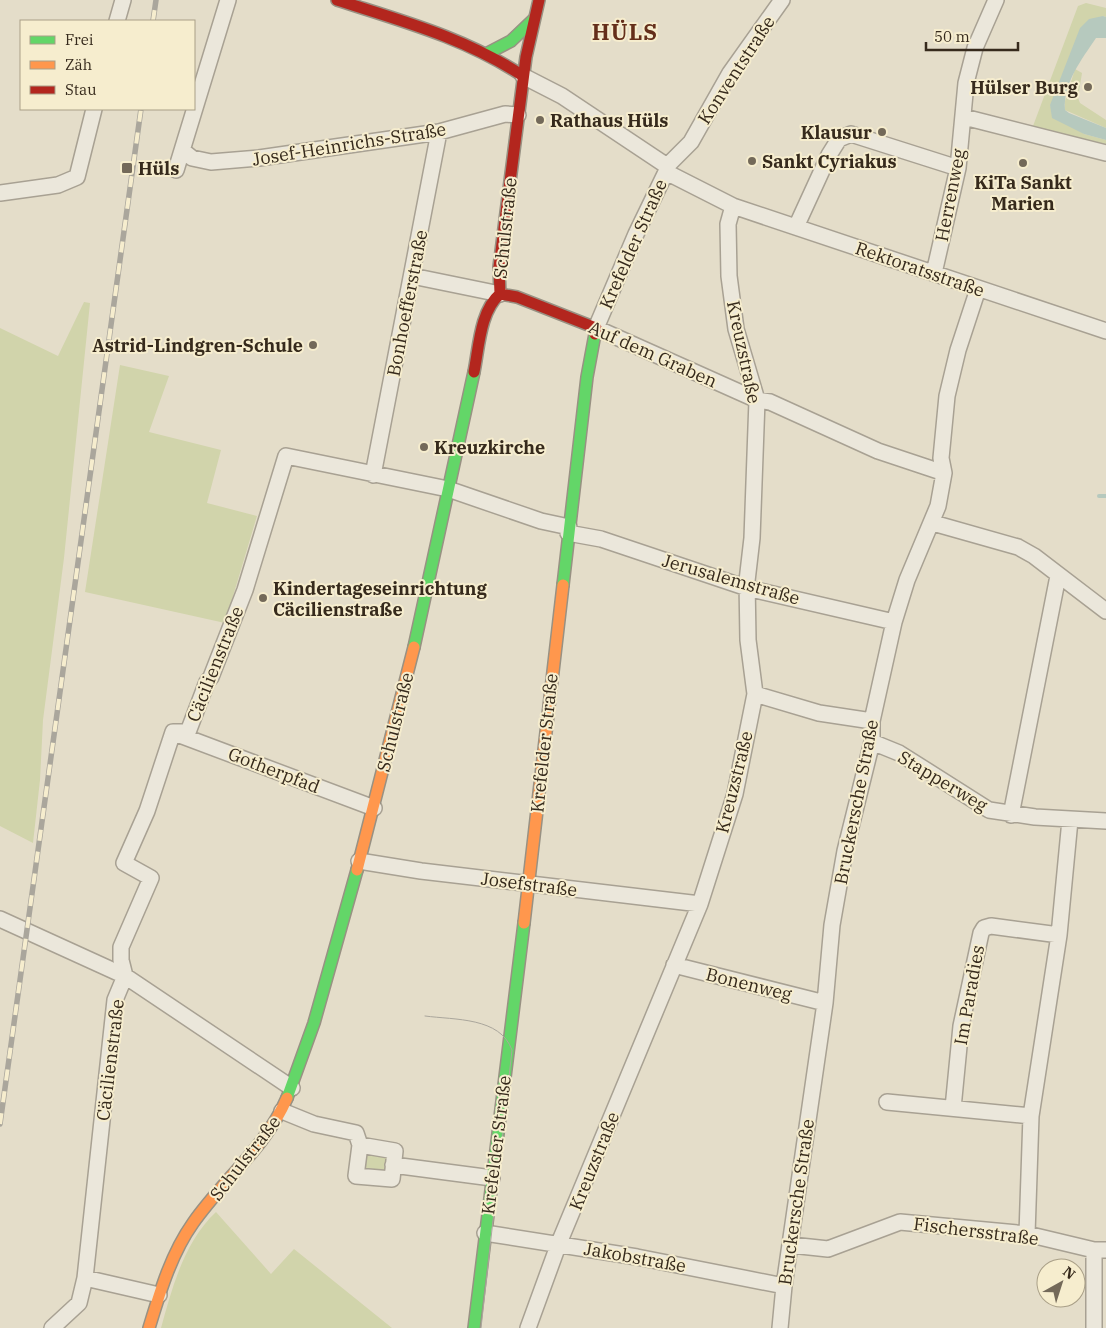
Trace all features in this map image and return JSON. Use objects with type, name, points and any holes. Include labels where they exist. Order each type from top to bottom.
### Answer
[{"type":"street","points":[[117,20],[123,0]]},
{"type":"street","points":[[195,108],[228,0]]},
{"type":"street","points":[[336,0],[488,53],[523,76]]},
{"type":"street","name":"Schulstraße","points":[[149,1328],[159,1295],[179,1244],[194,1221],[258,1146],[282,1111],[292,1088],[334,956],[374,808],[414,645],[487,312],[492,301],[500,294],[499,267],[523,76],[532,20],[539,0]]},
{"type":"street","name":"Konventstraße","points":[[666,169],[691,142],[730,73],[782,0]]},
{"type":"street","name":"Herrenweg","points":[[934,273],[958,168],[966,83],[975,48],[996,0]]},
{"type":"street","points":[[488,53],[511,41],[532,20]]},
{"type":"street","name":"Rektoratsstraße","points":[[523,76],[562,96],[666,169],[733,206],[1106,331]]},
{"type":"street","points":[[0,193],[58,185],[77,177],[94,110]]},
{"type":"street","points":[[176,170],[194,110]]},
{"type":"street","name":"Josef-Heinrichs-Straße","points":[[182,150],[192,158],[211,162],[228,161],[440,132],[506,114],[518,115]]},
{"type":"street","points":[[964,117],[1106,154]]},
{"type":"street","name":"Bonhoefferstraße","points":[[373,475],[440,132]]},
{"type":"street","points":[[796,227],[828,155],[839,139],[851,134],[958,168]]},
{"type":"street","name":"Krefelder Straße","points":[[474,1328],[529,883],[590,351],[596,328],[666,169]]},
{"type":"street","name":"Kreuzstraße","points":[[528,1328],[559,1243],[700,904],[735,794],[755,694],[748,640],[747,588],[752,538],[757,400],[742,354],[734,320],[729,276],[728,224],[733,206]]},
{"type":"street","name":"Auf dem Graben","points":[[412,276],[517,297],[596,328],[757,400],[770,402],[897,459],[944,473]]},
{"type":"street","name":"Bruckersche Straße","points":[[780,1328],[784,1286],[825,1003],[832,925],[845,851],[872,742],[872,721],[894,622],[919,550],[933,523],[944,473],[941,458],[947,396],[958,350],[978,289]]},
{"type":"street","name":"Jerusalemstraße","points":[[286,456],[448,489],[747,588],[894,622]]},
{"type":"street","name":"Cäcilienstraße","points":[[52,1328],[79,1303],[85,1278],[115,1000],[125,976],[121,960],[121,947],[151,878],[124,863],[147,811],[173,732],[188,732],[207,682],[211,677],[245,590],[286,456]]},
{"type":"street","points":[[933,523],[1018,547],[1034,556],[1106,611]]},
{"type":"street","points":[[1011,815],[1058,576]]},
{"type":"street","points":[[755,694],[819,713],[872,721]]},
{"type":"street","name":"Gotherpfad","points":[[173,732],[374,808]]},
{"type":"street","name":"Stapperweg","points":[[872,742],[899,753],[989,810],[1011,815],[1106,821]]},
{"type":"street","points":[[1027,1234],[1031,1116],[1059,935],[1070,820]]},
{"type":"street","name":"Josefstraße","points":[[359,861],[421,871],[700,904]]},
{"type":"street","points":[[0,918],[125,976],[292,1088]]},
{"type":"street","name":"Im Paradies","points":[[953,1108],[961,1026],[981,933],[984,928],[991,926],[1059,935]]},
{"type":"street","name":"Bonenweg","points":[[674,965],[825,1003]]},
{"type":"street","points":[[887,1102],[1031,1116]]},
{"type":"street","points":[[282,1111],[314,1124],[356,1132],[360,1145],[356,1176],[392,1179],[395,1150],[360,1145]]},
{"type":"street","points":[[393,1165],[492,1178]]},
{"type":"street","name":"Fischersstraße","points":[[791,1245],[828,1249],[900,1222],[1027,1234],[1100,1250]]},
{"type":"street","name":"Jakobstraße","points":[[485,1233],[559,1243],[784,1286]]},
{"type":"street","points":[[1094,1328],[1100,1250]]},
{"type":"street","points":[[85,1278],[159,1295]]},
{"type":"green space","points":[[1086,3],[1106,8],[1106,17],[1103,16],[1050,106],[1084,134],[1106,140],[1106,149],[1035,130],[1033,126],[1078,6]]},
{"type":"green space","points":[[1075,69],[1082,73],[1078,98],[1080,103],[1106,120],[1106,128],[1065,110],[1065,101]]},
{"type":"green space","points":[[84,302],[90,303],[64,558],[43,720],[40,780],[33,843],[0,826],[0,328],[58,356]]},
{"type":"green space","points":[[120,365],[169,376],[149,432],[221,450],[207,503],[257,516],[225,623],[85,592]]},
{"type":"green space","points":[[362,1154],[387,1157],[385,1174],[361,1171]]},
{"type":"green space","points":[[216,1212],[271,1274],[294,1249],[392,1328],[161,1328],[187,1251],[195,1237]]},
{"type":"shaded area","points":[[1106,17],[1106,38],[1096,38],[1074,72],[1067,90],[1065,110],[1106,128],[1106,140],[1084,134],[1052,118],[1050,105],[1080,28],[1089,19]]},
{"type":"waterway","points":[[1099,496],[1106,496]]},
{"type":"tram line","points":[[425,1016],[463,1020],[487,1026],[498,1031],[506,1039],[512,1050],[481,1328]]},
{"type":"railway","points":[[153,20],[156,0]]},
{"type":"railway","points":[[0,1124],[141,110]]},
{"type":"traffic: fast","points":[[488,53],[511,41],[533,20]]},
{"type":"traffic: fast","points":[[563,585],[587,377],[595,334]]},
{"type":"traffic: fast","points":[[414,647],[474,372]]},
{"type":"traffic: fast","points":[[287,1098],[314,1023],[357,870]]},
{"type":"traffic: fast","points":[[474,1328],[524,923]]},
{"type":"traffic: slow","points":[[524,923],[563,585]]},
{"type":"traffic: slow","points":[[357,870],[414,647]]},
{"type":"traffic: slow","points":[[149,1328],[167,1274],[185,1235],[205,1207],[268,1132],[287,1098]]},
{"type":"traffic: jam","points":[[337,0],[409,23],[456,41],[479,51],[523,76]]},
{"type":"traffic: jam","points":[[500,294],[499,267],[526,57],[539,0]]},
{"type":"traffic: jam","points":[[474,372],[484,320],[493,301],[500,294]]},
{"type":"traffic: jam","points":[[500,294],[517,297],[596,328],[595,334]]},
{"type":"place","name":"Hülser Burg","points":[[1088,87]]},
{"type":"place","name":"Rathaus Hüls","points":[[540,120]]},
{"type":"place","name":"Klausur","points":[[882,132]]},
{"type":"place","name":"Sankt Cyriakus","points":[[752,161]]},
{"type":"place","name":"KiTa Sankt Marien","points":[[1023,163]]},
{"type":"place","name":"Hüls","points":[[127,168]]},
{"type":"place","name":"Astrid-Lindgren-Schule","points":[[313,345]]},
{"type":"place","name":"Kreuzkirche","points":[[424,447]]},
{"type":"place","name":"Kindertageseinrichtung Cäcilienstraße","points":[[263,598]]},
{"type":"district","name":"HÜLS","points":[[625,31]]}]
